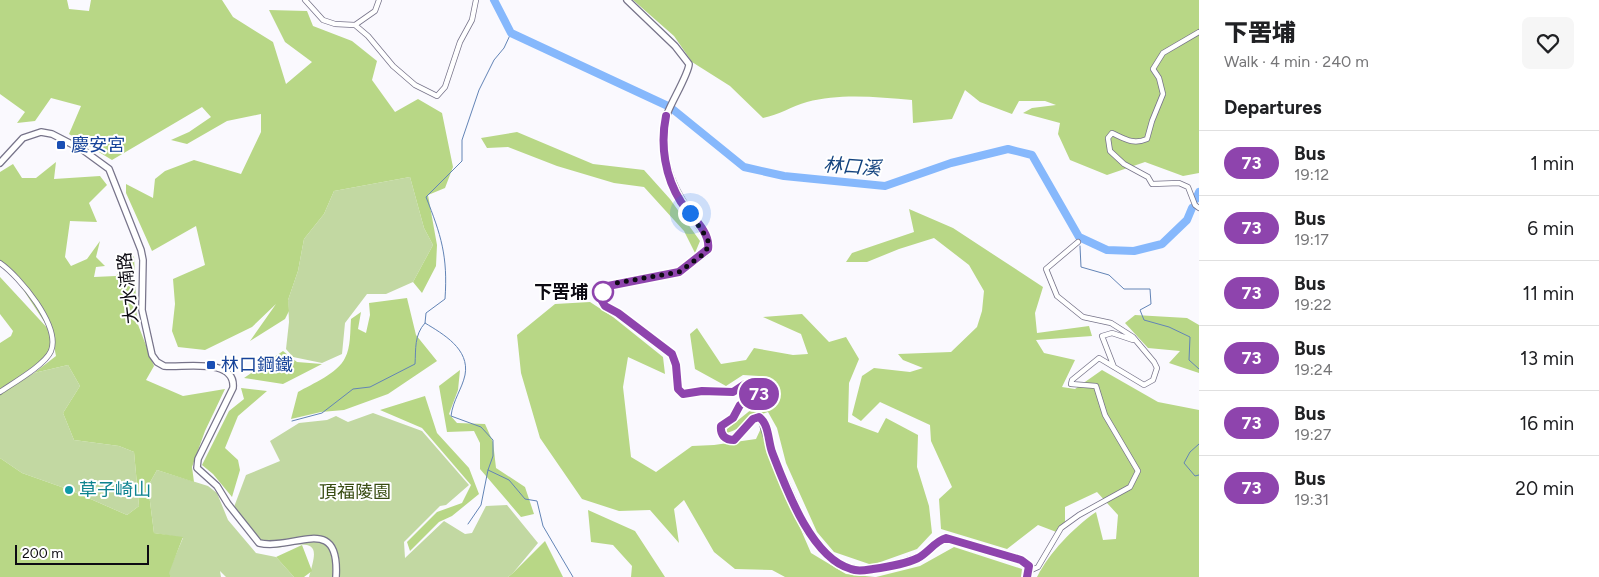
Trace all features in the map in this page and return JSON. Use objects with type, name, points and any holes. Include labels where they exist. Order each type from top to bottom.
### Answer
[{"type":"street","points":[[305,0],[323,20],[335,24],[355,25],[415,85],[427,93],[437,96],[445,87],[460,42],[472,20],[476,0]]},
{"type":"street","points":[[355,25],[375,11],[379,0]]},
{"type":"street","points":[[628,0],[686,59],[688,68],[678,87],[663,128],[664,157],[671,182],[681,202],[707,238],[708,249],[679,272],[608,286],[603,292],[602,301],[605,306],[618,313],[672,354],[676,365],[678,389],[683,394],[702,391],[733,392],[745,384],[758,384],[761,386],[761,393],[740,405],[733,418],[721,426],[721,434],[734,440],[753,419],[761,418],[765,423],[771,450],[807,532],[821,549],[844,567],[860,570],[891,566],[919,557],[938,541],[946,538],[1021,560],[1029,566],[1028,574]]},
{"type":"street","points":[[1199,32],[1164,53],[1153,69],[1159,78],[1163,94],[1147,139],[1130,142],[1112,133],[1108,138],[1110,151],[1124,164],[1148,177],[1152,184],[1179,183],[1188,187],[1195,205],[1199,208]]},
{"type":"street","name":"大水湳路","points":[[0,163],[23,138],[41,132],[52,134],[83,150],[109,169],[141,250],[143,260],[142,310],[152,355],[157,362],[164,366],[216,367],[225,370],[233,378],[233,388],[198,459],[197,468],[217,486],[228,504],[259,543],[274,545],[311,538],[326,541],[335,552],[336,577]]},
{"type":"street","points":[[1028,574],[1038,567],[1061,528],[1079,515],[1130,488],[1138,471],[1105,415],[1096,386],[1071,384],[1072,380],[1099,358],[1144,384],[1153,380],[1157,368],[1136,341],[1111,323],[1083,317],[1058,296],[1046,269],[1078,242]]},
{"type":"street","points":[[0,263],[22,282],[50,329],[53,340],[51,351],[44,360],[0,392]]},
{"type":"street","points":[[1114,367],[1102,336],[1112,333],[1136,341]]},
{"type":"green space","points":[[0,0],[67,0],[69,9],[89,11],[91,0],[222,0],[233,17],[273,42],[286,84],[312,62],[285,42],[269,10],[307,11],[313,26],[352,41],[377,61],[372,80],[395,112],[418,99],[442,113],[453,167],[445,188],[428,195],[437,245],[436,266],[422,293],[413,282],[433,245],[424,228],[410,177],[334,191],[324,214],[304,239],[298,271],[288,300],[289,311],[285,319],[250,341],[276,304],[252,327],[205,350],[178,347],[172,331],[175,304],[173,279],[205,265],[196,226],[152,251],[126,193],[126,184],[153,198],[155,179],[165,171],[194,160],[241,174],[261,132],[261,114],[227,121],[187,144],[171,140],[189,132],[211,117],[202,107],[112,160],[69,134],[81,106],[51,98],[35,121],[17,123],[25,112],[0,94]]},
{"type":"green space","points":[[633,0],[1199,0],[1199,173],[1183,176],[1145,162],[1107,175],[1070,160],[1058,134],[1060,123],[1023,113],[1032,108],[1056,105],[1045,101],[1019,101],[1012,114],[980,102],[965,90],[952,119],[913,123],[912,100],[859,96],[820,99],[763,118],[730,86],[692,62],[674,36]]},
{"type":"green space","points":[[517,132],[593,164],[644,170],[670,199],[700,241],[695,253],[684,231],[644,187],[614,183],[557,166],[508,147],[487,148],[481,138]]},
{"type":"green space","points":[[56,162],[54,179],[100,176],[107,185],[89,203],[97,222],[70,221],[65,257],[71,266],[87,259],[100,241],[96,257],[105,266],[96,267],[94,277],[116,276],[125,263],[134,256],[137,322],[154,366],[146,380],[183,396],[225,389],[205,431],[192,467],[194,482],[157,470],[148,486],[154,533],[183,537],[169,573],[171,577],[0,577],[0,458],[22,473],[70,490],[127,515],[139,506],[134,452],[119,446],[74,440],[63,413],[80,386],[68,365],[34,373],[56,356],[54,346],[48,357],[28,377],[0,396],[0,343],[11,336],[13,331],[0,314],[0,277],[51,332],[7,265],[0,261],[0,172],[13,164],[22,178],[36,178]]},
{"type":"green space","points":[[410,177],[424,228],[433,245],[413,282],[386,294],[367,294],[345,323],[342,354],[322,363],[293,357],[286,349],[289,322],[288,300],[298,271],[304,239],[324,214],[334,191]]},
{"type":"green space","points":[[909,209],[953,228],[1043,287],[1035,313],[1037,333],[1089,326],[1092,336],[1036,340],[1044,353],[1075,360],[1062,387],[1075,389],[1102,370],[1158,402],[1199,410],[1199,577],[1037,577],[1048,559],[1063,541],[1096,512],[1103,540],[1116,539],[1118,515],[1097,492],[1065,507],[1065,526],[1059,533],[1038,525],[1007,549],[941,529],[939,499],[952,487],[931,441],[930,425],[880,402],[861,421],[852,415],[862,376],[874,368],[910,372],[923,368],[903,360],[898,354],[951,352],[977,327],[982,311],[984,291],[969,265],[934,238],[867,262],[846,262],[852,253],[914,232]]},
{"type":"green space","points":[[407,298],[416,335],[437,361],[388,394],[344,410],[321,412],[291,419],[298,392],[337,369],[345,358],[349,344],[351,319],[361,312],[358,329],[366,333],[370,315],[369,303]]},
{"type":"green space","points":[[590,302],[613,317],[663,357],[665,374],[628,357],[623,387],[631,457],[656,472],[692,446],[756,439],[762,426],[766,449],[811,553],[846,574],[875,577],[785,577],[772,570],[735,569],[714,552],[684,500],[674,509],[679,543],[650,510],[619,511],[582,499],[540,438],[521,373],[517,335],[555,304]]},
{"type":"green space","points":[[802,314],[829,342],[846,337],[859,359],[849,383],[848,422],[878,433],[886,418],[918,435],[917,467],[929,506],[932,533],[917,549],[872,565],[834,552],[817,532],[786,463],[777,428],[768,412],[727,433],[727,429],[757,405],[767,388],[759,376],[743,375],[726,386],[695,369],[690,334],[697,328],[721,364],[746,360],[754,348],[793,355],[808,354],[801,334],[763,317]]},
{"type":"green space","points":[[1135,315],[1187,318],[1199,325],[1199,373],[1169,363],[1180,351],[1148,348],[1125,323]]},
{"type":"green space","points":[[283,351],[297,362],[322,364],[283,384],[244,378]]},
{"type":"green space","points":[[68,365],[80,386],[63,413],[74,440],[119,446],[134,452],[139,506],[127,515],[70,490],[22,473],[0,458],[0,394],[34,373]]},
{"type":"green space","points":[[460,370],[458,390],[449,414],[457,423],[485,424],[493,442],[496,468],[525,487],[534,514],[521,517],[480,469],[480,443],[474,431],[447,432],[439,386]]},
{"type":"green space","points":[[241,388],[267,391],[238,416],[225,448],[238,460],[240,470],[232,497],[213,474],[202,465],[229,411],[244,399]]},
{"type":"green space","points":[[425,396],[437,433],[469,468],[479,494],[452,516],[439,522],[410,551],[407,542],[437,512],[462,503],[471,485],[422,428],[380,410]]},
{"type":"green space","name":"頂福陵園","points":[[373,413],[422,431],[469,485],[446,505],[440,506],[404,542],[405,558],[444,521],[465,534],[472,533],[486,506],[507,505],[538,543],[513,573],[508,577],[309,577],[314,554],[310,546],[297,545],[274,548],[263,542],[252,531],[234,507],[246,475],[280,461],[270,441],[299,423],[327,420],[336,416],[348,422]]},
{"type":"green space","points":[[157,470],[208,486],[217,493],[228,520],[256,553],[276,557],[294,577],[226,577],[220,571],[221,577],[171,577],[168,573],[183,538],[154,533],[148,486]]},
{"type":"green space","points":[[588,510],[635,531],[665,577],[631,577],[632,566],[613,545],[591,542]]},
{"type":"green space","points":[[545,541],[563,577],[508,577],[513,573]]},
{"type":"green space","points":[[302,545],[312,571],[304,577],[294,577],[276,557]]},
{"type":"green space","points":[[954,547],[1022,569],[1021,577],[876,577],[920,566]]},
{"type":"waterway","name":"林口溪","points":[[494,0],[511,33],[670,107],[744,167],[784,176],[885,186],[951,163],[1008,149],[1032,155],[1079,237],[1107,250],[1134,251],[1162,244],[1187,220],[1192,208]]},
{"type":"waterway","points":[[511,33],[504,48],[494,60],[479,90],[462,140],[462,161],[426,197],[442,246],[446,284],[445,299],[426,313],[425,323],[454,343],[463,357],[465,375],[451,416],[481,427],[493,440],[493,456],[488,470],[509,480],[525,499],[537,501],[543,526],[573,577]]},
{"type":"waterway","name":"林口溪","points":[[1196,199],[1199,192]]},
{"type":"waterway","points":[[1080,246],[1081,267],[1109,275],[1124,289],[1150,289],[1151,304],[1140,310],[1144,320],[1169,327],[1190,337],[1189,360],[1199,369]]},
{"type":"waterway","points":[[292,421],[322,413],[353,389],[370,387],[415,364],[417,337],[425,323]]},
{"type":"waterway","points":[[1199,444],[1190,452],[1184,463],[1195,476],[1199,475]]},
{"type":"waterway","points":[[468,524],[481,505],[488,470]]},
{"type":"bus line","name":"73","points":[[666,116],[663,128],[665,164],[681,202],[707,238],[708,249],[694,263],[679,272],[608,286],[604,289],[602,297],[605,306],[618,313],[672,354],[676,365],[679,392],[688,394],[702,391],[733,392],[745,384],[751,383],[761,386],[761,393],[740,405],[733,418],[721,426],[721,434],[730,440],[734,440],[753,419],[761,418],[765,423],[771,450],[777,465],[807,532],[821,549],[844,567],[860,570],[891,566],[919,557],[938,541],[946,538],[1021,560],[1029,566],[1027,577]]},
{"type":"place","name":"慶安宮","points":[[61,145]]},
{"type":"place","name":"下罟埔","points":[[603,292]]},
{"type":"place","name":"林口鋼鐵","points":[[211,365]]},
{"type":"place","name":"草子崎山","points":[[69,490]]},
{"type":"route","points":[[603,292],[608,286],[616,283],[679,272],[694,263],[705,253],[709,244],[690,213]]}]
